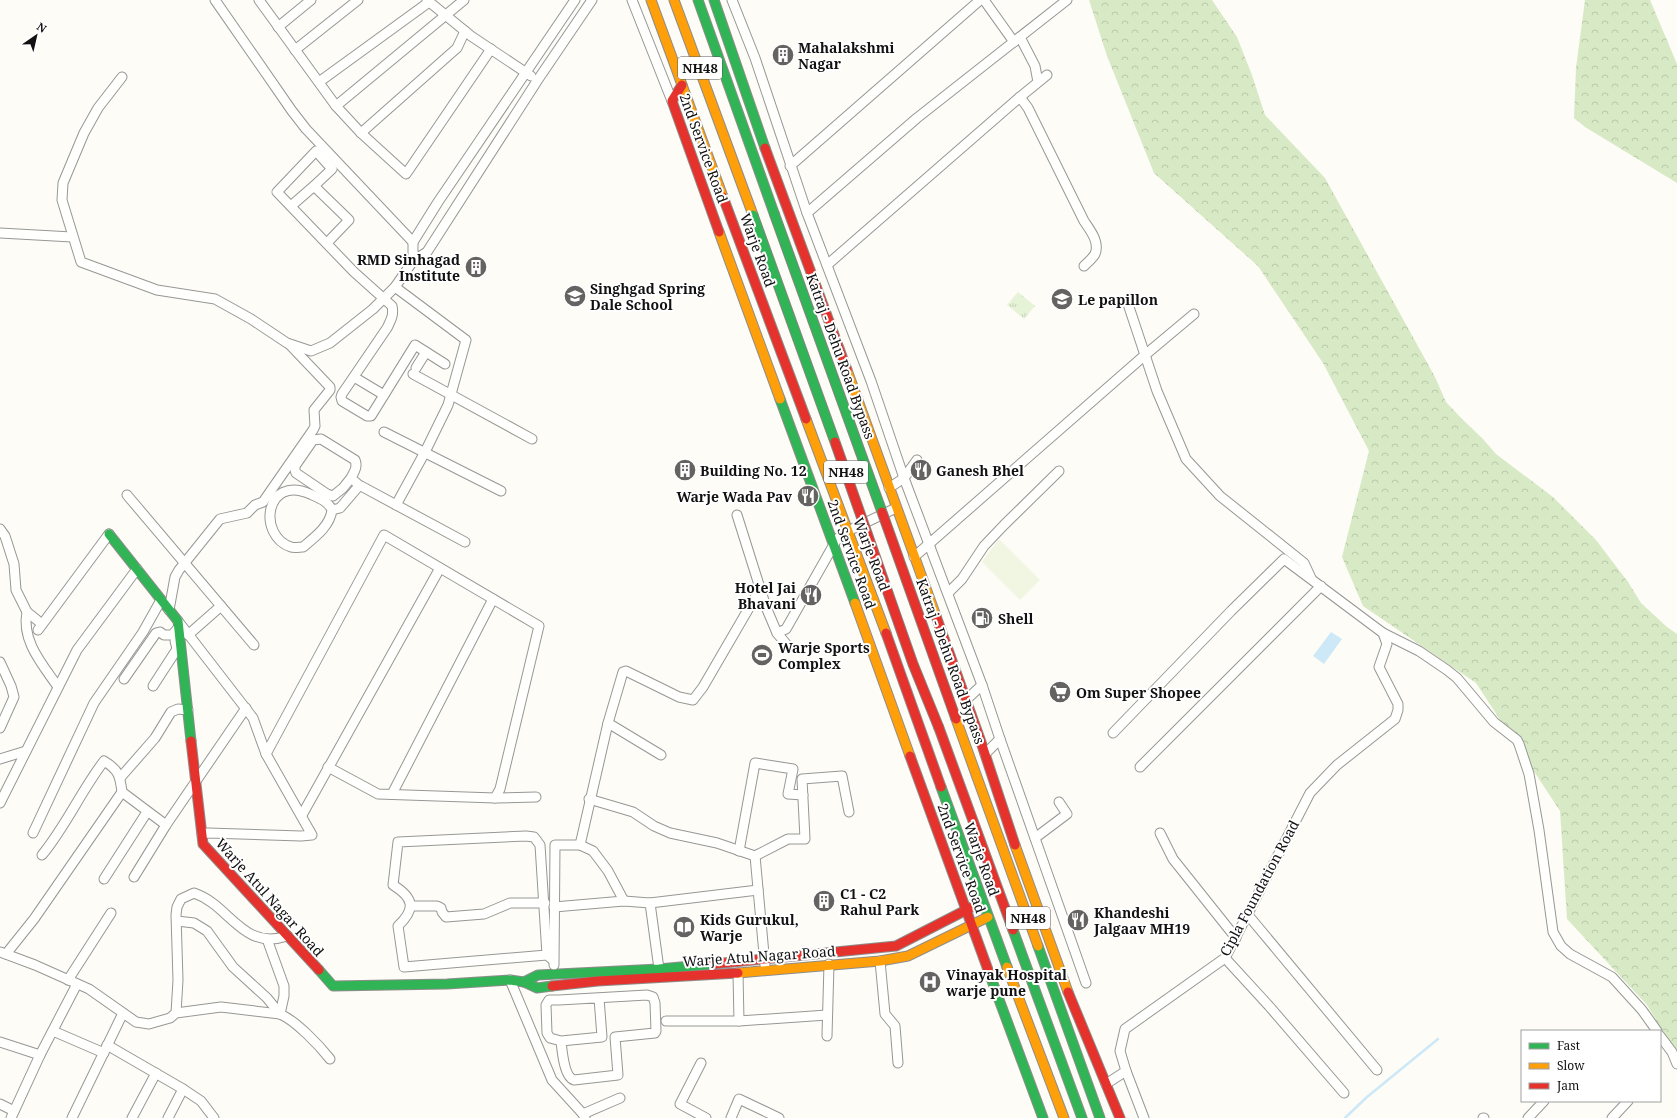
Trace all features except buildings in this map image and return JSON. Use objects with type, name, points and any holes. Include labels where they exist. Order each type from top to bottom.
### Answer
[{"type":"main road","name":"Warje Road","points":[[652,0],[682,85],[887,636],[982,902],[1064,1118]]},
{"type":"main road","name":"NH48","points":[[674,0],[820,400],[913,664],[964,793],[1082,1118]]},
{"type":"main road","name":"Katraj - Dehu Road Bypass","points":[[698,0],[1100,1118]]},
{"type":"main road","points":[[714,0],[776,179],[830,322],[966,700],[1002,809],[1068,994],[1120,1118]]},
{"type":"main road","points":[[672,101],[682,85]]},
{"type":"main road","name":"2nd Service Road","points":[[672,101],[1043,1118]]},
{"type":"main road","points":[[109,534],[169,610],[178,624]]},
{"type":"main road","name":"Warje Atul Nagar Road","points":[[178,624],[203,844],[333,986],[447,984],[510,980],[524,982],[537,988],[598,981],[738,973],[829,964],[880,961],[908,956],[988,917]]},
{"type":"main road","name":"Warje Atul Nagar Road","points":[[524,982],[538,975],[659,969],[896,946],[982,902]]},
{"type":"main road","points":[[896,946],[899,958]]},
{"type":"main road","points":[[537,988],[538,975]]},
{"type":"street","points":[[215,0],[306,129],[413,242]]},
{"type":"street","points":[[259,0],[336,106],[361,133],[406,174],[491,48]]},
{"type":"street","points":[[278,27],[311,0]]},
{"type":"street","points":[[295,50],[358,0]]},
{"type":"street","points":[[336,106],[444,15],[464,0]]},
{"type":"street","points":[[413,261],[413,242],[438,202],[526,72],[566,4],[575,0]]},
{"type":"street","points":[[287,343],[311,351],[330,343],[395,288],[413,261],[427,252],[537,80],[592,0]]},
{"type":"street","name":"2nd Service Road","points":[[632,0],[672,101]]},
{"type":"street","points":[[732,0],[755,58],[807,213],[982,685],[1086,983]]},
{"type":"street","points":[[790,166],[980,0]]},
{"type":"street","points":[[984,0],[1017,39],[1035,66],[1038,82]]},
{"type":"street","points":[[807,213],[917,118],[1068,0]]},
{"type":"street","points":[[319,82],[428,1],[465,31],[537,80]]},
{"type":"street","points":[[361,133],[458,48],[465,31]]},
{"type":"street","points":[[827,265],[1047,75]]},
{"type":"street","points":[[122,77],[98,108],[84,133],[63,182],[62,200],[72,237],[81,262],[157,290],[215,299],[251,319],[287,343],[330,387],[330,390],[314,410],[315,426],[263,502],[256,505],[247,513],[220,519],[185,563],[175,577],[169,610]]},
{"type":"street","points":[[1020,97],[1028,108],[1084,221],[1094,237],[1096,247],[1095,254],[1084,266]]},
{"type":"street","points":[[291,206],[332,169],[316,151],[277,192],[354,272],[392,306],[392,319],[341,397],[342,401],[370,416],[414,345],[444,364]]},
{"type":"street","points":[[314,186],[349,220],[327,243]]},
{"type":"street","points":[[0,233],[72,237]]},
{"type":"street","points":[[395,288],[466,340],[448,405],[425,452],[396,505]]},
{"type":"street","points":[[1129,307],[1157,391],[1186,459],[1220,496],[1304,563],[1312,579]]},
{"type":"street","points":[[830,322],[845,313]]},
{"type":"street","points":[[914,557],[1194,314]]},
{"type":"street","points":[[426,352],[415,371],[452,394],[532,439]]},
{"type":"street","points":[[354,377],[384,395]]},
{"type":"street","points":[[384,432],[501,491]]},
{"type":"street","points":[[321,439],[355,460],[356,469],[351,478],[343,488],[333,496],[327,494],[296,473],[294,470],[295,466],[313,440],[321,439]]},
{"type":"street","points":[[889,488],[904,478],[917,460]]},
{"type":"street","points":[[948,593],[962,579],[984,546],[1059,472]]},
{"type":"street","points":[[351,478],[360,486],[464,542]]},
{"type":"street","points":[[332,510],[340,508],[360,486]]},
{"type":"street","points":[[285,491],[302,491],[324,500],[332,510],[330,520],[304,547],[291,547],[275,536],[270,520],[270,508],[276,497],[285,491]]},
{"type":"street","points":[[127,495],[254,645]]},
{"type":"street","points":[[777,633],[786,629],[833,544],[848,531],[896,508]]},
{"type":"street","points":[[738,514],[772,624],[787,645]]},
{"type":"street","points":[[0,529],[5,536],[14,564],[16,590],[27,612],[40,627],[109,534]]},
{"type":"street","points":[[266,754],[384,535],[539,626],[500,789],[495,798]]},
{"type":"street","points":[[1113,733],[1231,611],[1284,559],[1382,634],[1419,651],[1447,670],[1457,678],[1494,722],[1517,740],[1529,774],[1539,830],[1553,932],[1561,946],[1570,954],[1612,978],[1642,1010],[1656,1030]]},
{"type":"street","points":[[302,815],[440,568]]},
{"type":"street","points":[[0,803],[77,650],[137,569]]},
{"type":"street","points":[[1140,767],[1321,586]]},
{"type":"street","points":[[580,845],[589,799],[608,722],[623,672],[626,670],[679,697],[693,700],[703,687],[760,589]]},
{"type":"street","points":[[392,794],[493,599]]},
{"type":"street","points":[[33,833],[94,703],[143,632],[161,600]]},
{"type":"street","points":[[188,635],[221,606]]},
{"type":"street","points":[[27,612],[25,621],[31,646],[58,687]]},
{"type":"street","points":[[153,686],[177,649],[172,635],[178,624],[253,718],[266,754],[312,835],[202,834]]},
{"type":"street","points":[[124,679],[156,633],[160,632],[164,635],[172,635]]},
{"type":"street","name":"Cipla Foundation Road","points":[[1144,1118],[1120,1051],[1125,1029],[1225,958],[1310,793],[1337,765],[1394,719],[1397,714],[1398,704],[1379,667],[1387,644],[1382,634]]},
{"type":"street","points":[[0,662],[11,686],[14,697],[0,728]]},
{"type":"street","points":[[966,700],[982,685]]},
{"type":"street","points":[[134,876],[166,825],[246,708]]},
{"type":"street","points":[[120,778],[155,738],[171,712],[178,709],[188,710]]},
{"type":"street","points":[[608,722],[661,755]]},
{"type":"street","points":[[984,754],[1000,740]]},
{"type":"street","points":[[0,759],[26,750]]},
{"type":"street","points":[[42,855],[56,837],[80,796],[104,761],[114,767],[120,778],[122,792],[34,919],[3,953],[89,989],[136,1022],[149,1024],[170,1018],[176,1013],[221,1007],[280,1014],[287,1017],[330,1059]]},
{"type":"street","points":[[739,851],[755,763],[793,770],[788,794],[802,794]]},
{"type":"street","points":[[328,767],[378,794],[495,798],[536,797]]},
{"type":"street","points":[[589,799],[634,812],[654,826],[670,833],[717,843],[755,856],[788,838],[806,839],[802,780],[842,776],[849,812]]},
{"type":"street","points":[[122,792],[166,825]]},
{"type":"street","points":[[1035,838],[1067,814],[1059,802]]},
{"type":"street","points":[[104,879],[147,812]]},
{"type":"street","points":[[1160,833],[1173,859],[1236,938]]},
{"type":"street","points":[[556,974],[550,958],[540,845],[534,838],[526,836],[398,842],[393,885],[404,892],[410,900],[411,906],[406,918],[398,926],[404,967],[550,958],[555,952],[555,845],[580,845],[593,851],[608,871],[624,900]]},
{"type":"street","points":[[755,856],[765,970]]},
{"type":"street","points":[[554,907],[624,900],[650,903],[758,890]]},
{"type":"street","points":[[176,1013],[178,980],[177,907],[181,899],[194,893],[209,900],[234,923],[259,938],[278,939],[288,936]]},
{"type":"street","points":[[411,906],[437,906],[441,908],[446,917],[484,914],[510,903],[545,903]]},
{"type":"street","points":[[650,903],[659,969]]},
{"type":"street","points":[[0,1104],[13,1114],[40,1055],[53,1031],[72,982],[111,913]]},
{"type":"street","points":[[1248,915],[1377,1070]]},
{"type":"street","points":[[177,921],[194,923],[207,931],[233,967],[267,998],[280,1014]]},
{"type":"street","points":[[267,939],[284,986],[284,996],[280,1014]]},
{"type":"street","points":[[1225,958],[1270,1006],[1344,1093]]},
{"type":"street","points":[[880,961],[885,1014],[895,1026],[898,1064]]},
{"type":"street","points":[[827,1036],[829,964]]},
{"type":"street","points":[[738,973],[740,1021]]},
{"type":"street","points":[[510,980],[552,1080],[584,1116],[620,1098]]},
{"type":"street","points":[[561,1041],[568,1075],[570,1079],[574,1080],[618,1075],[615,1036],[655,1033],[655,1003],[653,997],[648,995],[554,1000],[547,1002],[547,1033],[550,1038],[561,1041],[602,1037],[599,998]]},
{"type":"street","points":[[72,1118],[123,1013]]},
{"type":"street","points":[[666,1021],[740,1021],[827,1015]]},
{"type":"street","points":[[53,1031],[105,1049],[156,1073],[201,1100],[214,1118]]},
{"type":"street","points":[[1661,1037],[1672,1052],[1677,1064]]},
{"type":"street","points":[[0,1042],[40,1055]]},
{"type":"street","points":[[701,1063],[680,1104],[706,1118]]},
{"type":"street","points":[[1106,1084],[1126,1070]]},
{"type":"street","points":[[132,1118],[156,1073]]},
{"type":"street","points":[[168,1118],[183,1089]]},
{"type":"street","points":[[731,1118],[739,1100],[779,1118]]},
{"type":"street","points":[[1528,1118],[1543,1102]]},
{"type":"street","points":[[1612,1118],[1627,1102]]},
{"type":"green space","points":[[1089,0],[1212,0],[1237,37],[1252,75],[1265,115],[1325,178],[1435,377],[1446,402],[1496,454],[1553,497],[1596,540],[1628,582],[1641,603],[1667,627],[1677,634],[1677,1055],[1647,1005],[1567,919],[1560,811],[1476,683],[1363,606],[1342,557],[1369,451],[1323,363],[1258,266],[1154,173],[1107,56]]},
{"type":"green space","points":[[1585,0],[1650,0],[1677,64],[1677,183],[1585,127],[1574,118],[1576,68]]},
{"type":"green space","points":[[1018,292],[1035,306],[1024,319],[1007,305]]},
{"type":"green space","points":[[999,539],[1040,580],[1020,600],[982,562]]},
{"type":"water","points":[[1331,632],[1342,639],[1324,664],[1313,656]]},
{"type":"waterway","points":[[1345,1118],[1367,1097],[1438,1039]]},
{"type":"traffic: fast","points":[[698,0],[774,213]]},
{"type":"traffic: fast","points":[[714,0],[765,148]]},
{"type":"traffic: fast","points":[[774,213],[882,512]]},
{"type":"traffic: fast","points":[[753,215],[835,442]]},
{"type":"traffic: fast","points":[[780,399],[855,603]]},
{"type":"traffic: fast","points":[[109,534],[178,621],[191,741]]},
{"type":"traffic: fast","points":[[941,787],[1007,967]]},
{"type":"traffic: fast","points":[[1013,930],[1082,1118]]},
{"type":"traffic: fast","points":[[1038,946],[1100,1118]]},
{"type":"traffic: fast","points":[[524,982],[538,975],[659,969],[713,964]]},
{"type":"traffic: fast","points":[[319,970],[333,986],[447,984],[510,980],[524,982],[537,988],[552,986]]},
{"type":"traffic: fast","points":[[991,978],[1043,1118]]},
{"type":"traffic: slow","points":[[651,0],[723,197]]},
{"type":"traffic: slow","points":[[674,0],[753,215]]},
{"type":"traffic: slow","points":[[719,232],[780,399]]},
{"type":"traffic: slow","points":[[847,370],[936,616]]},
{"type":"traffic: slow","points":[[806,419],[886,633]]},
{"type":"traffic: slow","points":[[855,603],[910,756]]},
{"type":"traffic: slow","points":[[956,719],[1038,946]]},
{"type":"traffic: slow","points":[[1015,845],[1068,992]]},
{"type":"traffic: slow","points":[[738,973],[880,961],[908,956],[988,917]]},
{"type":"traffic: slow","points":[[1007,967],[1064,1118]]},
{"type":"traffic: jam","points":[[682,85],[672,101],[719,232]]},
{"type":"traffic: jam","points":[[765,148],[847,370]]},
{"type":"traffic: jam","points":[[723,197],[806,419]]},
{"type":"traffic: jam","points":[[835,442],[913,664],[939,728]]},
{"type":"traffic: jam","points":[[882,512],[956,719]]},
{"type":"traffic: jam","points":[[936,616],[980,739],[1015,845]]},
{"type":"traffic: jam","points":[[886,633],[941,787]]},
{"type":"traffic: jam","points":[[939,728],[1013,930]]},
{"type":"traffic: jam","points":[[191,741],[203,844],[319,970]]},
{"type":"traffic: jam","points":[[910,756],[991,978]]},
{"type":"traffic: jam","points":[[713,964],[896,946],[972,907]]},
{"type":"traffic: jam","points":[[552,986],[598,981],[738,973]]},
{"type":"traffic: jam","points":[[1068,992],[1120,1118]]},
{"type":"place","name":"Mahalakshmi Nagar","points":[[783,55]]},
{"type":"place","name":"RMD Sinhagad Institute","points":[[476,267]]},
{"type":"place","name":"Singhgad Spring Dale School","points":[[575,296]]},
{"type":"place","name":"Le papillon","points":[[1062,299]]},
{"type":"place","name":"Building No. 12","points":[[685,470]]},
{"type":"place","name":"Ganesh Bhel","points":[[921,470]]},
{"type":"place","name":"Warje Wada Pav","points":[[808,496]]},
{"type":"place","name":"Hotel Jai Bhavani","points":[[811,595]]},
{"type":"place","name":"Shell","points":[[982,618]]},
{"type":"place","name":"Warje Sports Complex","points":[[762,655]]},
{"type":"place","name":"Om Super Shopee","points":[[1060,692]]},
{"type":"place","name":"C1 - C2 Rahul Park","points":[[824,901]]},
{"type":"place","name":"Khandeshi Jalgaav MH19","points":[[1078,920]]},
{"type":"place","name":"Kids Gurukul, Warje","points":[[684,927]]},
{"type":"place","name":"Vinayak Hospital warje pune","points":[[930,982]]}]
